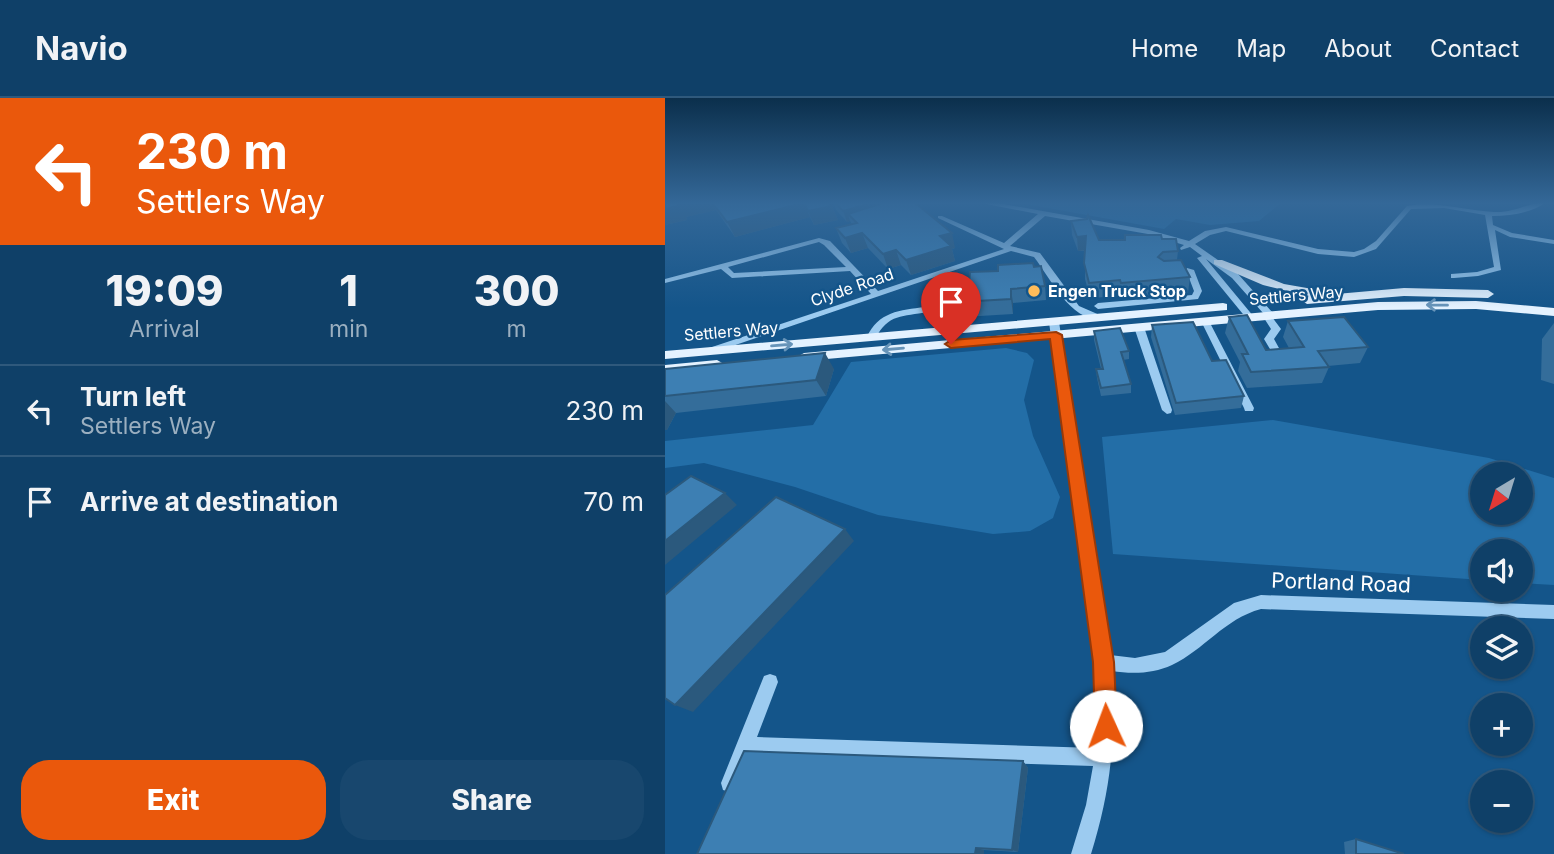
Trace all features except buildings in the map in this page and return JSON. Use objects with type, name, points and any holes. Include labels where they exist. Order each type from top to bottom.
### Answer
[{"type":"main road","points":[[1215,265],[1279,287],[1348,296]]},
{"type":"main road","name":"Settlers Way","points":[[1266,311],[1348,296],[1445,291],[1554,301]]},
{"type":"main road","name":"Settlers Way","points":[[665,369],[1055,329],[1099,312],[1144,308],[1266,311],[1417,304],[1498,306],[1554,312]]},
{"type":"main road","name":"Settlers Way","points":[[665,355],[872,337],[1139,327],[1205,321],[1246,311]]},
{"type":"street","points":[[665,281],[825,237]]},
{"type":"street","points":[[984,237],[1008,248],[1037,255],[1076,308],[1099,312]]},
{"type":"street","points":[[1008,248],[1019,237]]},
{"type":"street","points":[[1153,237],[1187,246],[1201,258],[1235,276],[1266,311],[1276,329],[1269,339],[1280,359]]},
{"type":"street","points":[[1187,246],[1201,237]]},
{"type":"street","points":[[1263,237],[1323,251],[1358,253],[1367,251],[1382,237]]},
{"type":"street","points":[[1524,237],[1554,242]]},
{"type":"street","points":[[821,240],[876,294]]},
{"type":"street","name":"Clyde Road","points":[[708,351],[1008,248]]},
{"type":"street","points":[[722,265],[732,276],[852,269]]},
{"type":"street","points":[[1176,270],[1215,265]]},
{"type":"street","points":[[1215,265],[1246,311]]},
{"type":"street","points":[[1144,308],[1195,297],[1198,291],[1190,270]]},
{"type":"street","points":[[872,337],[874,327],[890,315],[925,310]]},
{"type":"street","points":[[1205,321],[1249,408]]},
{"type":"street","points":[[1139,327],[1167,410]]},
{"type":"street","points":[[1055,329],[1103,662],[1106,726],[1102,778],[1081,854]]},
{"type":"street","name":"Portland Road","points":[[1103,662],[1135,666],[1168,659],[1216,622],[1239,608],[1261,602],[1554,611]]},
{"type":"street","points":[[726,795],[770,682]]},
{"type":"street","points":[[744,746],[1104,757]]},
{"type":"lane","points":[[1454,276],[1478,274],[1498,268],[1493,237]]},
{"type":"shaded area","points":[[1006,348],[1027,353],[1034,360],[1024,400],[1033,436],[1060,497],[1053,518],[1030,531],[993,534],[878,515],[795,487],[704,463],[665,468],[665,441],[813,425],[851,362]]},
{"type":"shaded area","points":[[1273,420],[1502,462],[1470,462],[1470,525],[1533,525],[1533,472],[1554,478],[1554,585],[1533,584],[1533,539],[1470,539],[1470,579],[1113,554],[1102,437]]},
{"type":"place","name":"Engen Truck Stop","points":[[1034,291]]},
{"type":"route","points":[[951,344],[1056,335],[1103,662],[1106,726]]}]
